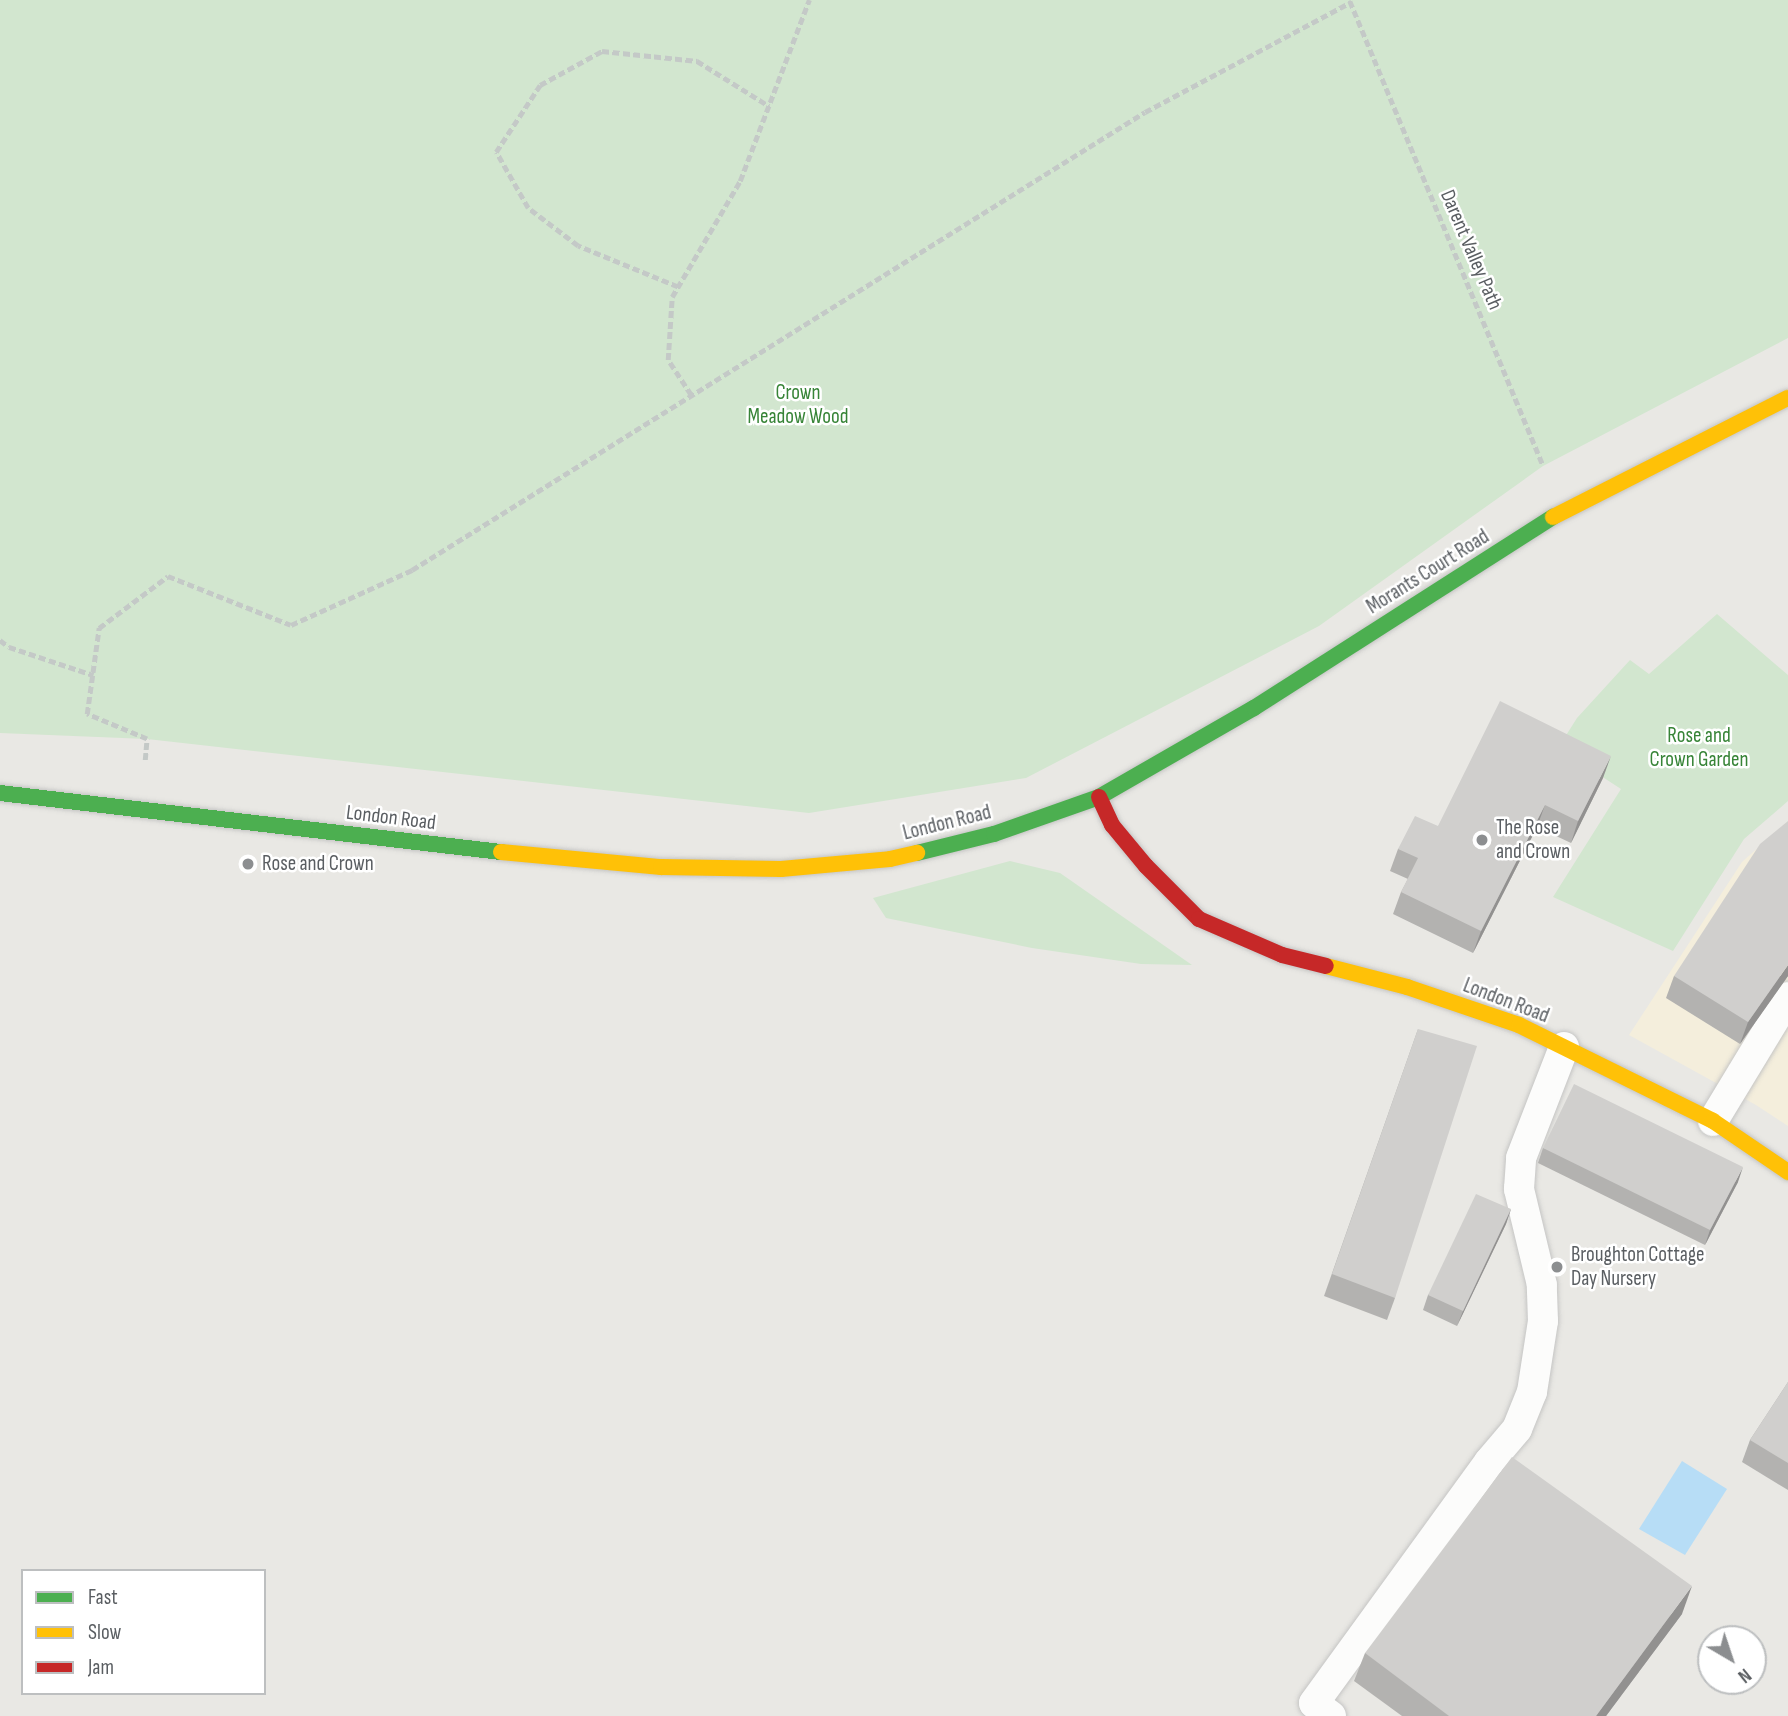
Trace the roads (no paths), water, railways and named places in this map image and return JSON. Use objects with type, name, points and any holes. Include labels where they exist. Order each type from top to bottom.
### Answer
[{"type":"main road","name":"Morants Court Road","points":[[1099,797],[1254,708],[1564,510],[1788,398]]},
{"type":"main road","name":"London Road","points":[[0,793],[523,855],[661,867],[781,869],[890,859],[994,834],[1099,797],[1112,825],[1146,866],[1199,919],[1282,955],[1407,987],[1519,1025],[1713,1121],[1788,1172]]},
{"type":"lane","points":[[1713,1121],[1788,997]]},
{"type":"lane","points":[[1331,1716],[1314,1703],[1489,1462],[1517,1429],[1532,1392],[1543,1321],[1542,1285],[1519,1189],[1521,1158],[1564,1047]]},
{"type":"water","points":[[1682,1461],[1727,1489],[1685,1555],[1639,1529]]},
{"type":"place","name":"The Rose and Crown","points":[[1482,840]]},
{"type":"place","name":"Rose and Crown","points":[[248,864]]},
{"type":"place","name":"Broughton Cottage Day Nursery","points":[[1557,1267]]},
{"type":"park label","name":"Crown Meadow Wood","points":[[798,405]]},
{"type":"park label","name":"Rose and Crown Garden","points":[[1699,748]]}]
